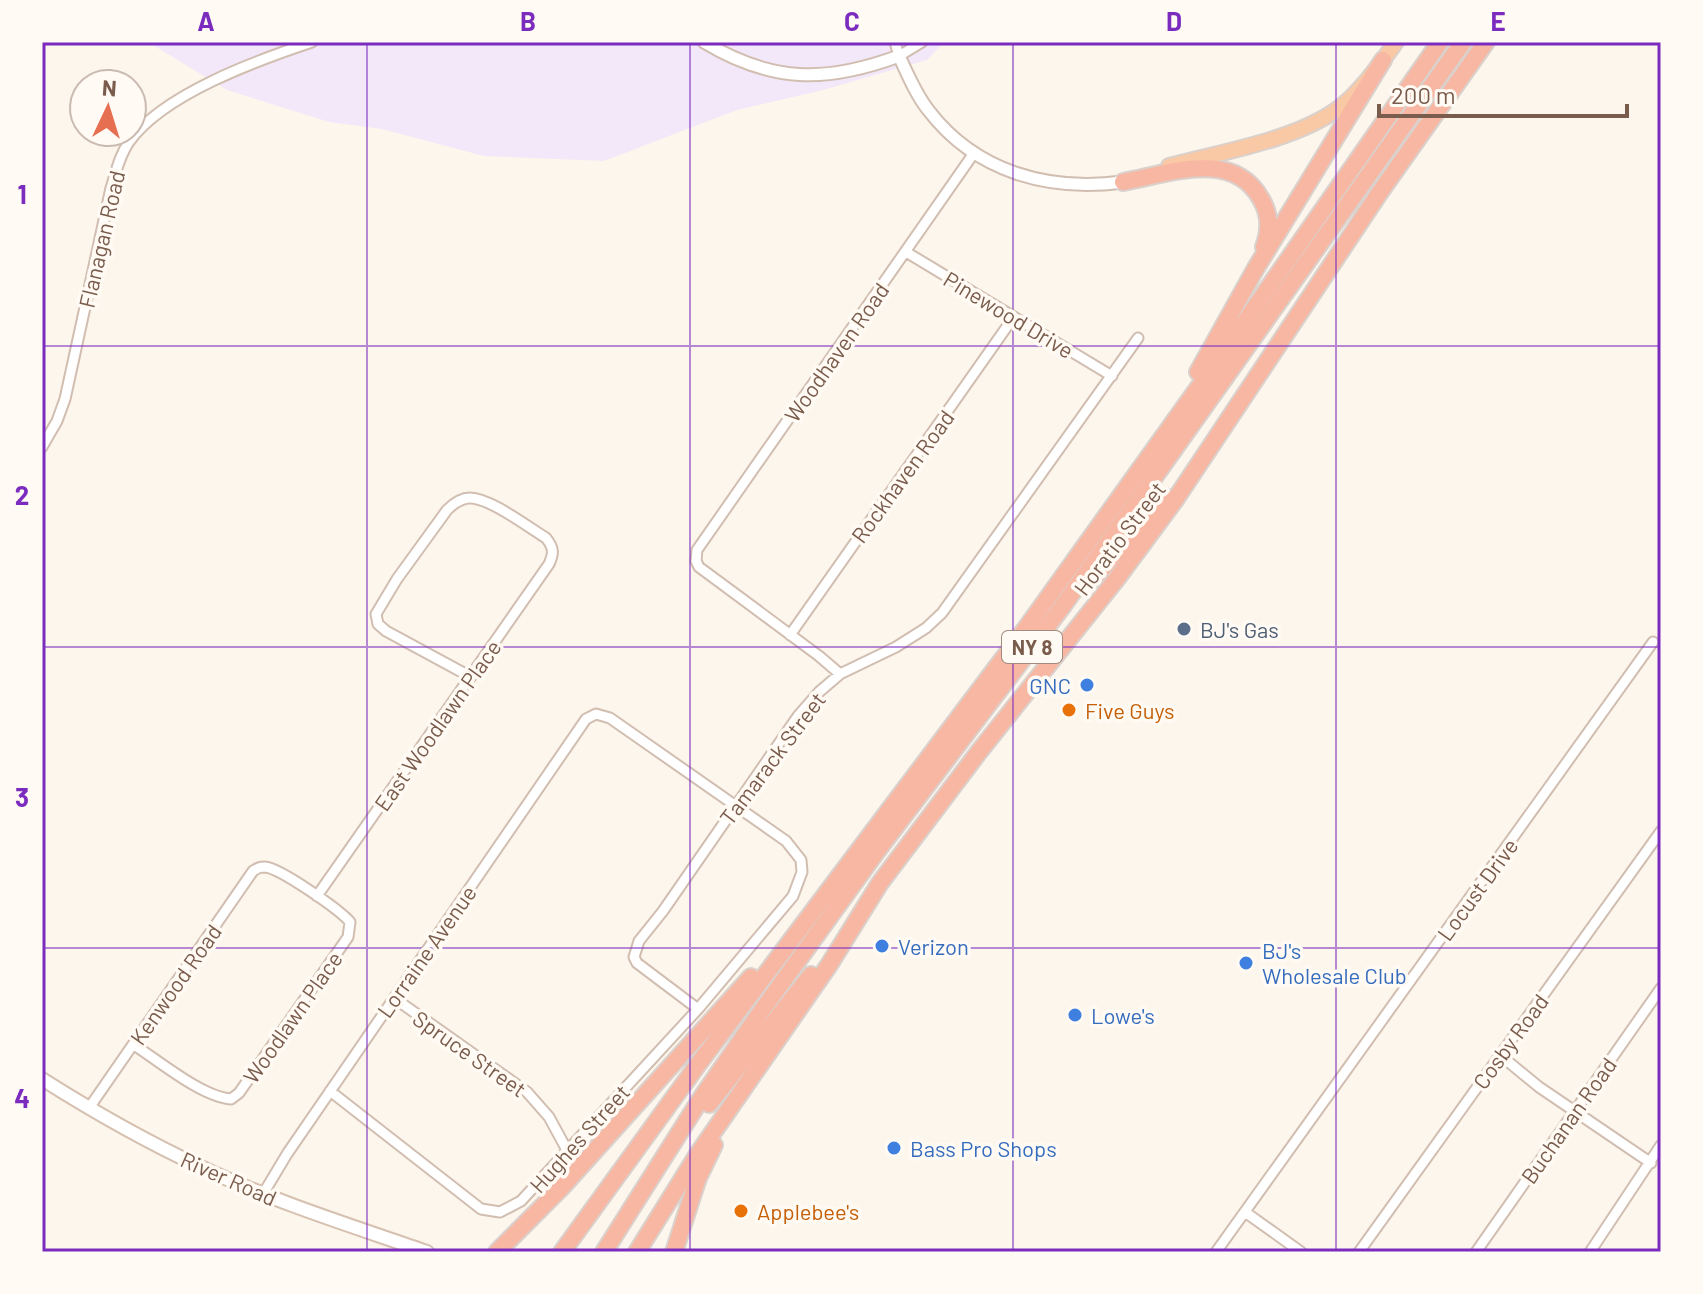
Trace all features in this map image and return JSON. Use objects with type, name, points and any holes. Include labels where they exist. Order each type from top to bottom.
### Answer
[{"type":"highway","points":[[1155,447],[1256,268],[1396,42]]},
{"type":"highway","name":"NY 8","points":[[604,1252],[702,1097],[823,925],[1062,607],[1463,42]]},
{"type":"highway","name":"Horatio Street","points":[[734,1103],[773,1050],[880,883],[978,753],[1118,577],[1230,420],[1380,192],[1486,42]]},
{"type":"highway","name":"NY 8","points":[[562,1252],[1027,627],[1439,43]]},
{"type":"highway","points":[[1123,182],[1318,122],[1342,106],[1383,60]]},
{"type":"highway","points":[[1123,182],[1203,168],[1221,168],[1244,177],[1254,187],[1267,212],[1269,229],[1256,268]]},
{"type":"highway","points":[[1062,607],[1090,583],[1230,420]]},
{"type":"highway","points":[[497,1252],[508,1246],[820,902]]},
{"type":"highway","points":[[664,1157],[858,918]]},
{"type":"highway","points":[[637,1252],[734,1103]]},
{"type":"highway","points":[[674,1252],[698,1178],[734,1103]]},
{"type":"main road","name":"River Road","points":[[42,1079],[89,1108],[204,1169],[263,1194],[427,1252]]},
{"type":"street","name":"Flanagan Road","points":[[42,447],[65,399],[111,188],[129,143],[142,126],[185,97],[239,70],[312,42]]},
{"type":"street","points":[[704,42],[730,58],[751,65],[781,73],[815,76],[836,75],[899,56],[922,42]]},
{"type":"street","points":[[895,42],[899,56],[928,110],[943,128],[974,153],[1002,169],[1040,182],[1096,186],[1123,182]]},
{"type":"street","name":"Woodhaven Road","points":[[790,635],[699,567],[697,550],[974,153]]},
{"type":"street","name":"Pinewood Drive","points":[[906,252],[1112,376]]},
{"type":"street","name":"Rockhaven Road","points":[[790,635],[1013,318]]},
{"type":"street","name":"Tamarack Street","points":[[698,1009],[637,963],[635,948],[798,716],[819,692],[840,674],[896,647],[926,628],[942,613],[1138,338]]},
{"type":"street","name":"East Woodlawn Place","points":[[317,896],[471,677],[549,564],[554,552],[546,538],[508,515],[483,501],[465,499],[447,510],[376,614],[384,629],[471,677]]},
{"type":"street","points":[[790,635],[840,674]]},
{"type":"street","name":"Locust Drive","points":[[1216,1252],[1653,642]]},
{"type":"street","name":"Hughes Street","points":[[330,1091],[481,1209],[500,1212],[521,1201],[568,1152],[698,1009],[793,896],[802,872],[801,860],[786,841],[610,718],[596,714]]},
{"type":"street","name":"Lorraine Avenue","points":[[263,1194],[330,1091],[586,719],[596,714]]},
{"type":"street","name":"Cosby Road","points":[[1359,1252],[1660,834]]},
{"type":"street","name":"Woodlawn Place","points":[[134,1045],[221,1098],[231,1099],[239,1093],[348,937],[350,922],[317,896],[266,867]]},
{"type":"street","name":"Kenwood Road","points":[[89,1108],[253,871],[266,867]]},
{"type":"street","name":"Buchanan Road","points":[[1476,1252],[1661,988]]},
{"type":"street","name":"Spruce Street","points":[[394,998],[527,1092],[549,1117],[568,1152]]},
{"type":"street","points":[[1500,1055],[1539,1087],[1651,1163]]},
{"type":"street","points":[[1590,1252],[1661,1145]]},
{"type":"street","points":[[1245,1212],[1301,1252]]},
{"type":"shaded area","points":[[148,42],[944,42],[927,60],[823,90],[737,110],[604,161],[484,156],[382,129],[329,122],[227,90]]},
{"type":"place","name":"BJ's Gas","points":[[1184,629]]},
{"type":"place","name":"GNC","points":[[1087,685]]},
{"type":"place","name":"Five Guys","points":[[1069,710]]},
{"type":"place","name":"Verizon","points":[[882,946]]},
{"type":"place","name":"BJ's Wholesale Club","points":[[1246,963]]},
{"type":"place","name":"Lowe's","points":[[1075,1015]]},
{"type":"place","name":"Bass Pro Shops","points":[[894,1148]]},
{"type":"place","name":"Applebee's","points":[[741,1211]]}]
